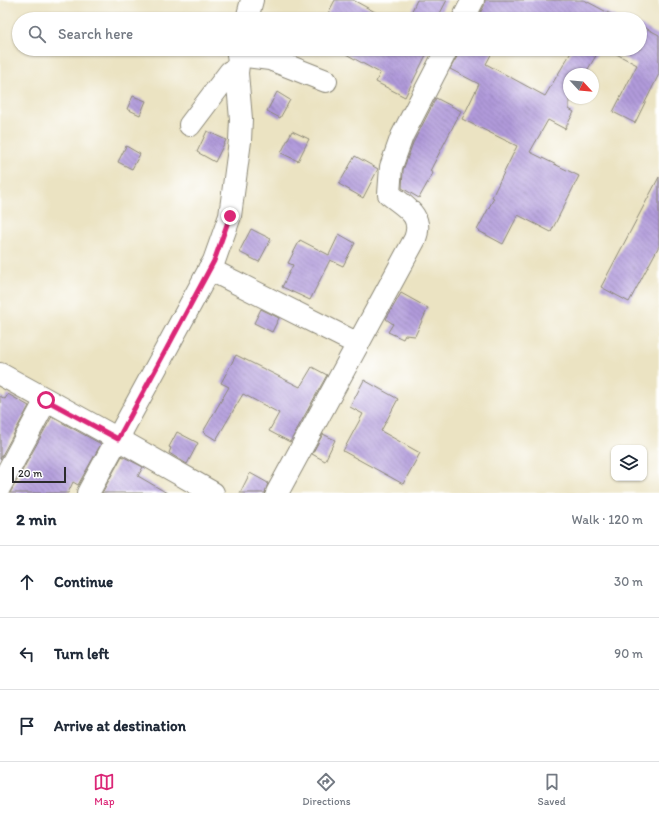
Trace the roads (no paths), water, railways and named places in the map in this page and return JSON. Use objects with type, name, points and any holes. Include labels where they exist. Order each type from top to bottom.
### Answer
[{"type":"street","points":[[249,12],[252,0]]},
{"type":"street","points":[[466,12],[472,0]]},
{"type":"street","points":[[277,493],[415,239],[418,230],[417,222],[413,214],[389,194],[391,167],[402,136],[443,56]]},
{"type":"street","points":[[236,58],[270,59],[326,80]]},
{"type":"street","points":[[190,125],[236,58]]},
{"type":"street","points":[[88,493],[214,261],[230,216],[240,141],[241,119],[236,58]]},
{"type":"street","points":[[209,269],[358,344]]},
{"type":"street","points":[[0,374],[118,439],[190,488],[213,493]]},
{"type":"street","points":[[0,486],[46,400]]}]
